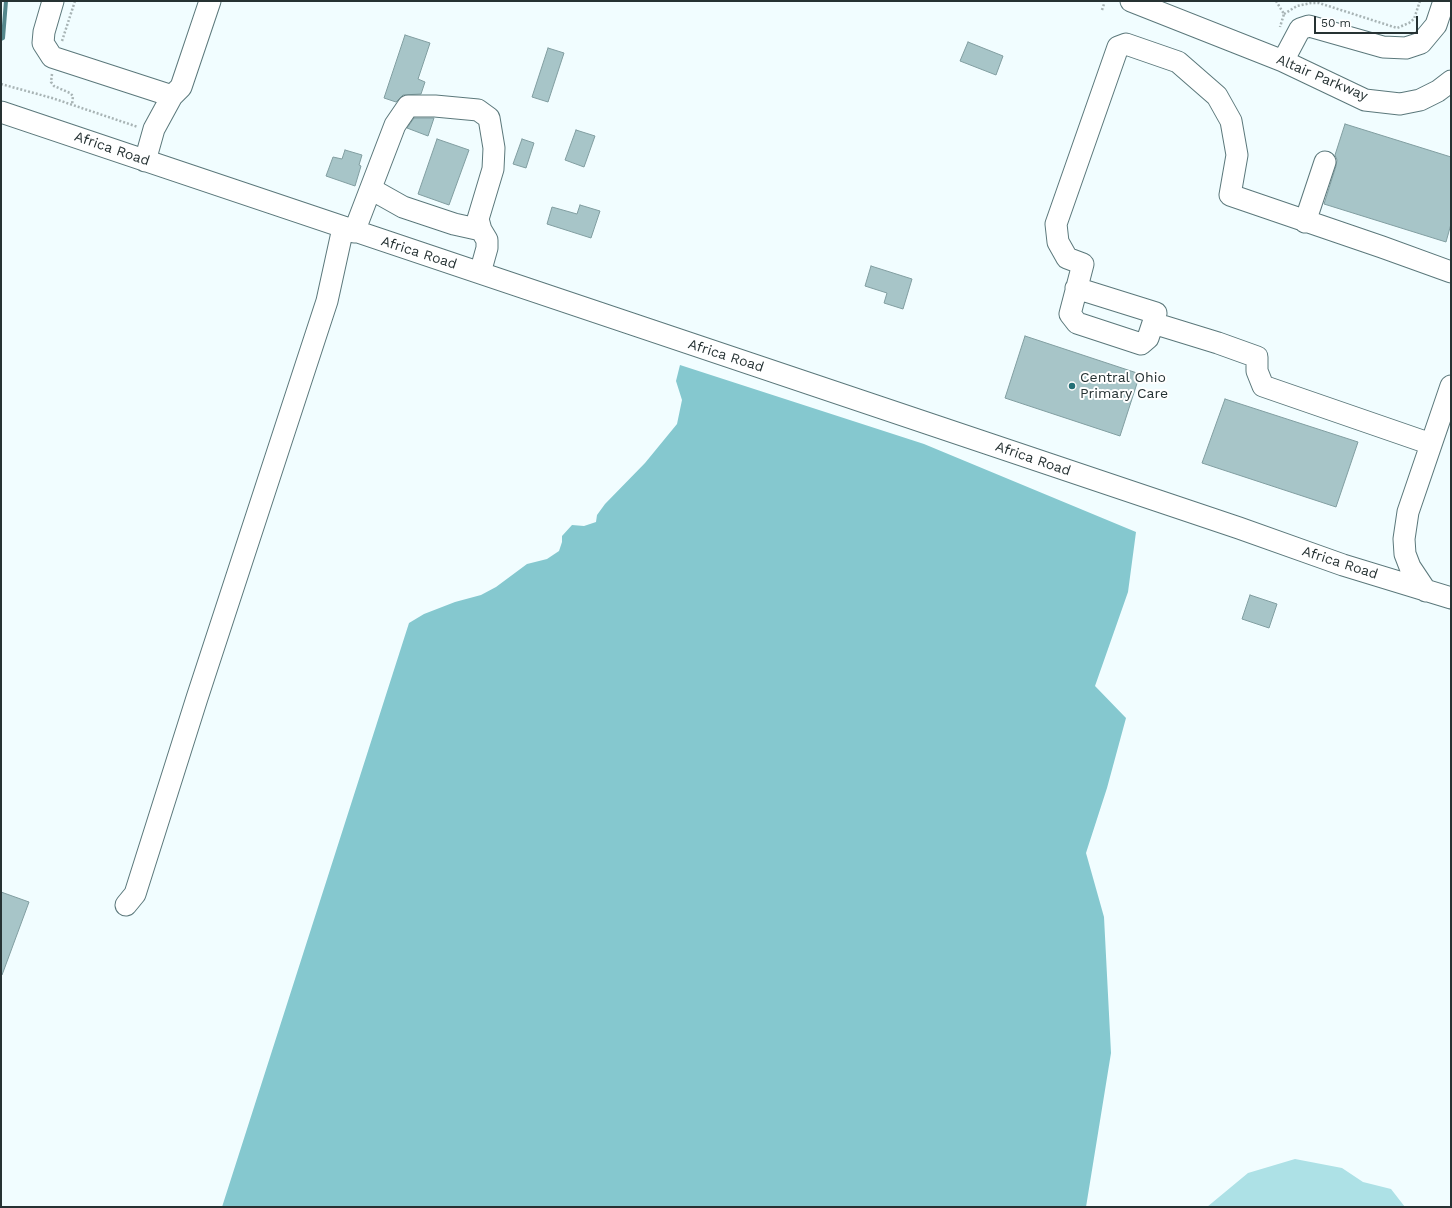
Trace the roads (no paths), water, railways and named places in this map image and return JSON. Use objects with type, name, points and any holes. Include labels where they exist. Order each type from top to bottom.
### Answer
[{"type":"street","points":[[53,1],[44,32],[43,43],[52,57],[172,96]]},
{"type":"street","points":[[145,160],[153,132],[172,96],[181,87],[210,1]]},
{"type":"street","name":"Altair Parkway","points":[[1131,1],[1283,61],[1365,100],[1400,104],[1420,100],[1438,92],[1451,81]]},
{"type":"street","points":[[1283,61],[1300,29],[1309,26],[1383,47],[1406,48],[1421,42],[1436,25],[1444,1]]},
{"type":"street","points":[[1076,288],[1156,313],[1148,338],[1141,344],[1077,323],[1070,314],[1076,288],[1083,264],[1067,258],[1058,242],[1056,224],[1118,47],[1126,44],[1178,62],[1217,96],[1231,121],[1237,155],[1230,195],[1305,222],[1389,249],[1451,272]]},
{"type":"street","points":[[126,905],[135,894],[199,691],[349,230],[371,189],[395,125],[408,106],[435,106],[478,110],[489,118],[494,148],[493,170],[478,219],[481,230],[487,240],[487,248],[480,273]]},
{"type":"street","name":"Africa Road","points":[[1,112],[1239,528],[1343,565],[1451,598]]},
{"type":"street","points":[[1305,222],[1325,162]]},
{"type":"street","points":[[371,189],[403,207],[454,224],[481,230]]},
{"type":"street","points":[[1153,323],[1257,357],[1257,371],[1263,386],[1431,444]]},
{"type":"street","points":[[1426,591],[1410,567],[1405,554],[1404,540],[1408,512],[1451,386]]},
{"type":"waterway","points":[[1,39],[3,38],[6,1]]},
{"type":"place","name":"Central Ohio Primary Care","points":[[1072,386]]}]
